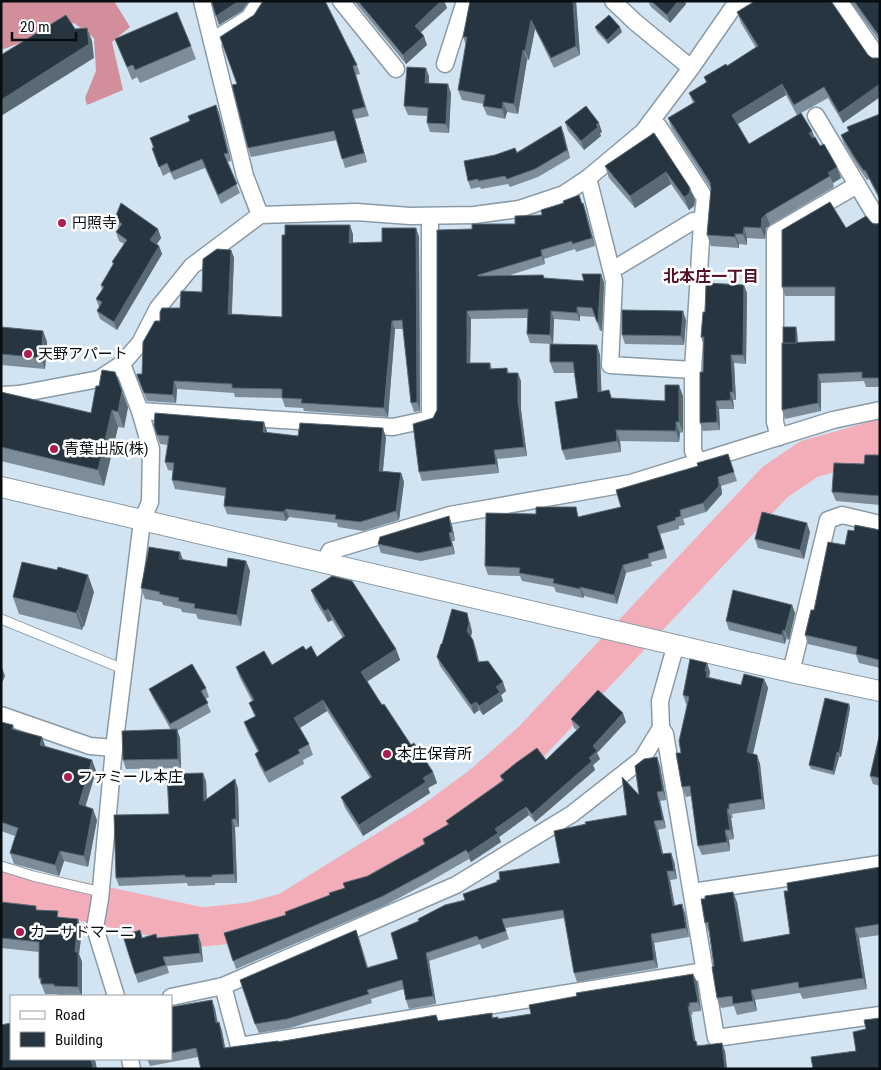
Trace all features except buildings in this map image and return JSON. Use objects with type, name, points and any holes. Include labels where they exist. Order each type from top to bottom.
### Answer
[{"type":"street","points":[[202,1],[245,176],[260,215]]},
{"type":"street","points":[[212,41],[249,18],[260,1]]},
{"type":"street","points":[[341,1],[396,69]]},
{"type":"street","points":[[445,64],[464,1]]},
{"type":"street","points":[[613,1],[634,22],[691,68]]},
{"type":"street","points":[[1,395],[19,394],[98,379],[122,364],[140,344],[158,308],[192,266],[260,215],[356,212],[410,216],[474,215],[519,209],[564,194],[588,178],[643,132],[732,9],[746,1]]},
{"type":"street","points":[[839,1],[880,60]]},
{"type":"street","points":[[816,116],[880,223]]},
{"type":"street","points":[[651,121],[659,127],[705,198],[693,370],[693,451],[698,462]]},
{"type":"street","points":[[588,178],[614,281],[610,365],[693,370]]},
{"type":"street","points":[[779,437],[775,422],[775,233],[857,185]]},
{"type":"street","points":[[140,411],[393,427],[430,419],[430,216]]},
{"type":"street","points":[[611,268],[619,266],[692,221],[702,223]]},
{"type":"street","points":[[116,995],[95,928],[101,896],[114,748],[142,521],[150,502],[151,449],[140,411],[122,364]]},
{"type":"street","points":[[324,563],[330,551],[450,515],[632,483],[833,420],[880,410]]},
{"type":"street","points":[[1,487],[791,672],[880,691]]},
{"type":"street","points":[[791,672],[828,520],[842,515],[880,524]]},
{"type":"street","points":[[172,997],[223,986],[456,885],[572,814],[642,759],[661,728],[660,701],[676,644]]},
{"type":"street","points":[[1,715],[90,746],[114,748]]},
{"type":"street","points":[[661,728],[666,734],[716,1038],[880,1015]]},
{"type":"street","points":[[692,892],[880,864]]},
{"type":"street","points":[[223,986],[239,1046],[705,971]]},
{"type":"lane","points":[[1,619],[123,669]]},
{"type":"lane","points":[[1,866],[101,896]]},
{"type":"shaded area","points":[[1,1],[114,1],[130,27],[112,42],[123,90],[87,105],[85,98],[96,71],[94,38],[74,23],[1,50]]},
{"type":"waterway","points":[[1,884],[202,927],[250,922],[287,912],[432,822],[481,786],[531,742],[775,482],[809,459],[880,439]]},
{"type":"place","name":"円照寺","points":[[62,223]]},
{"type":"place","name":"天野アパート","points":[[28,354]]},
{"type":"place","name":"青葉出版(株)","points":[[54,449]]},
{"type":"place","name":"本庄保育所","points":[[387,754]]},
{"type":"place","name":"ファミール本庄","points":[[68,777]]},
{"type":"place","name":"カーサドマーニ","points":[[20,932]]},
{"type":"district","name":"北本庄一丁目","points":[[711,276]]}]
